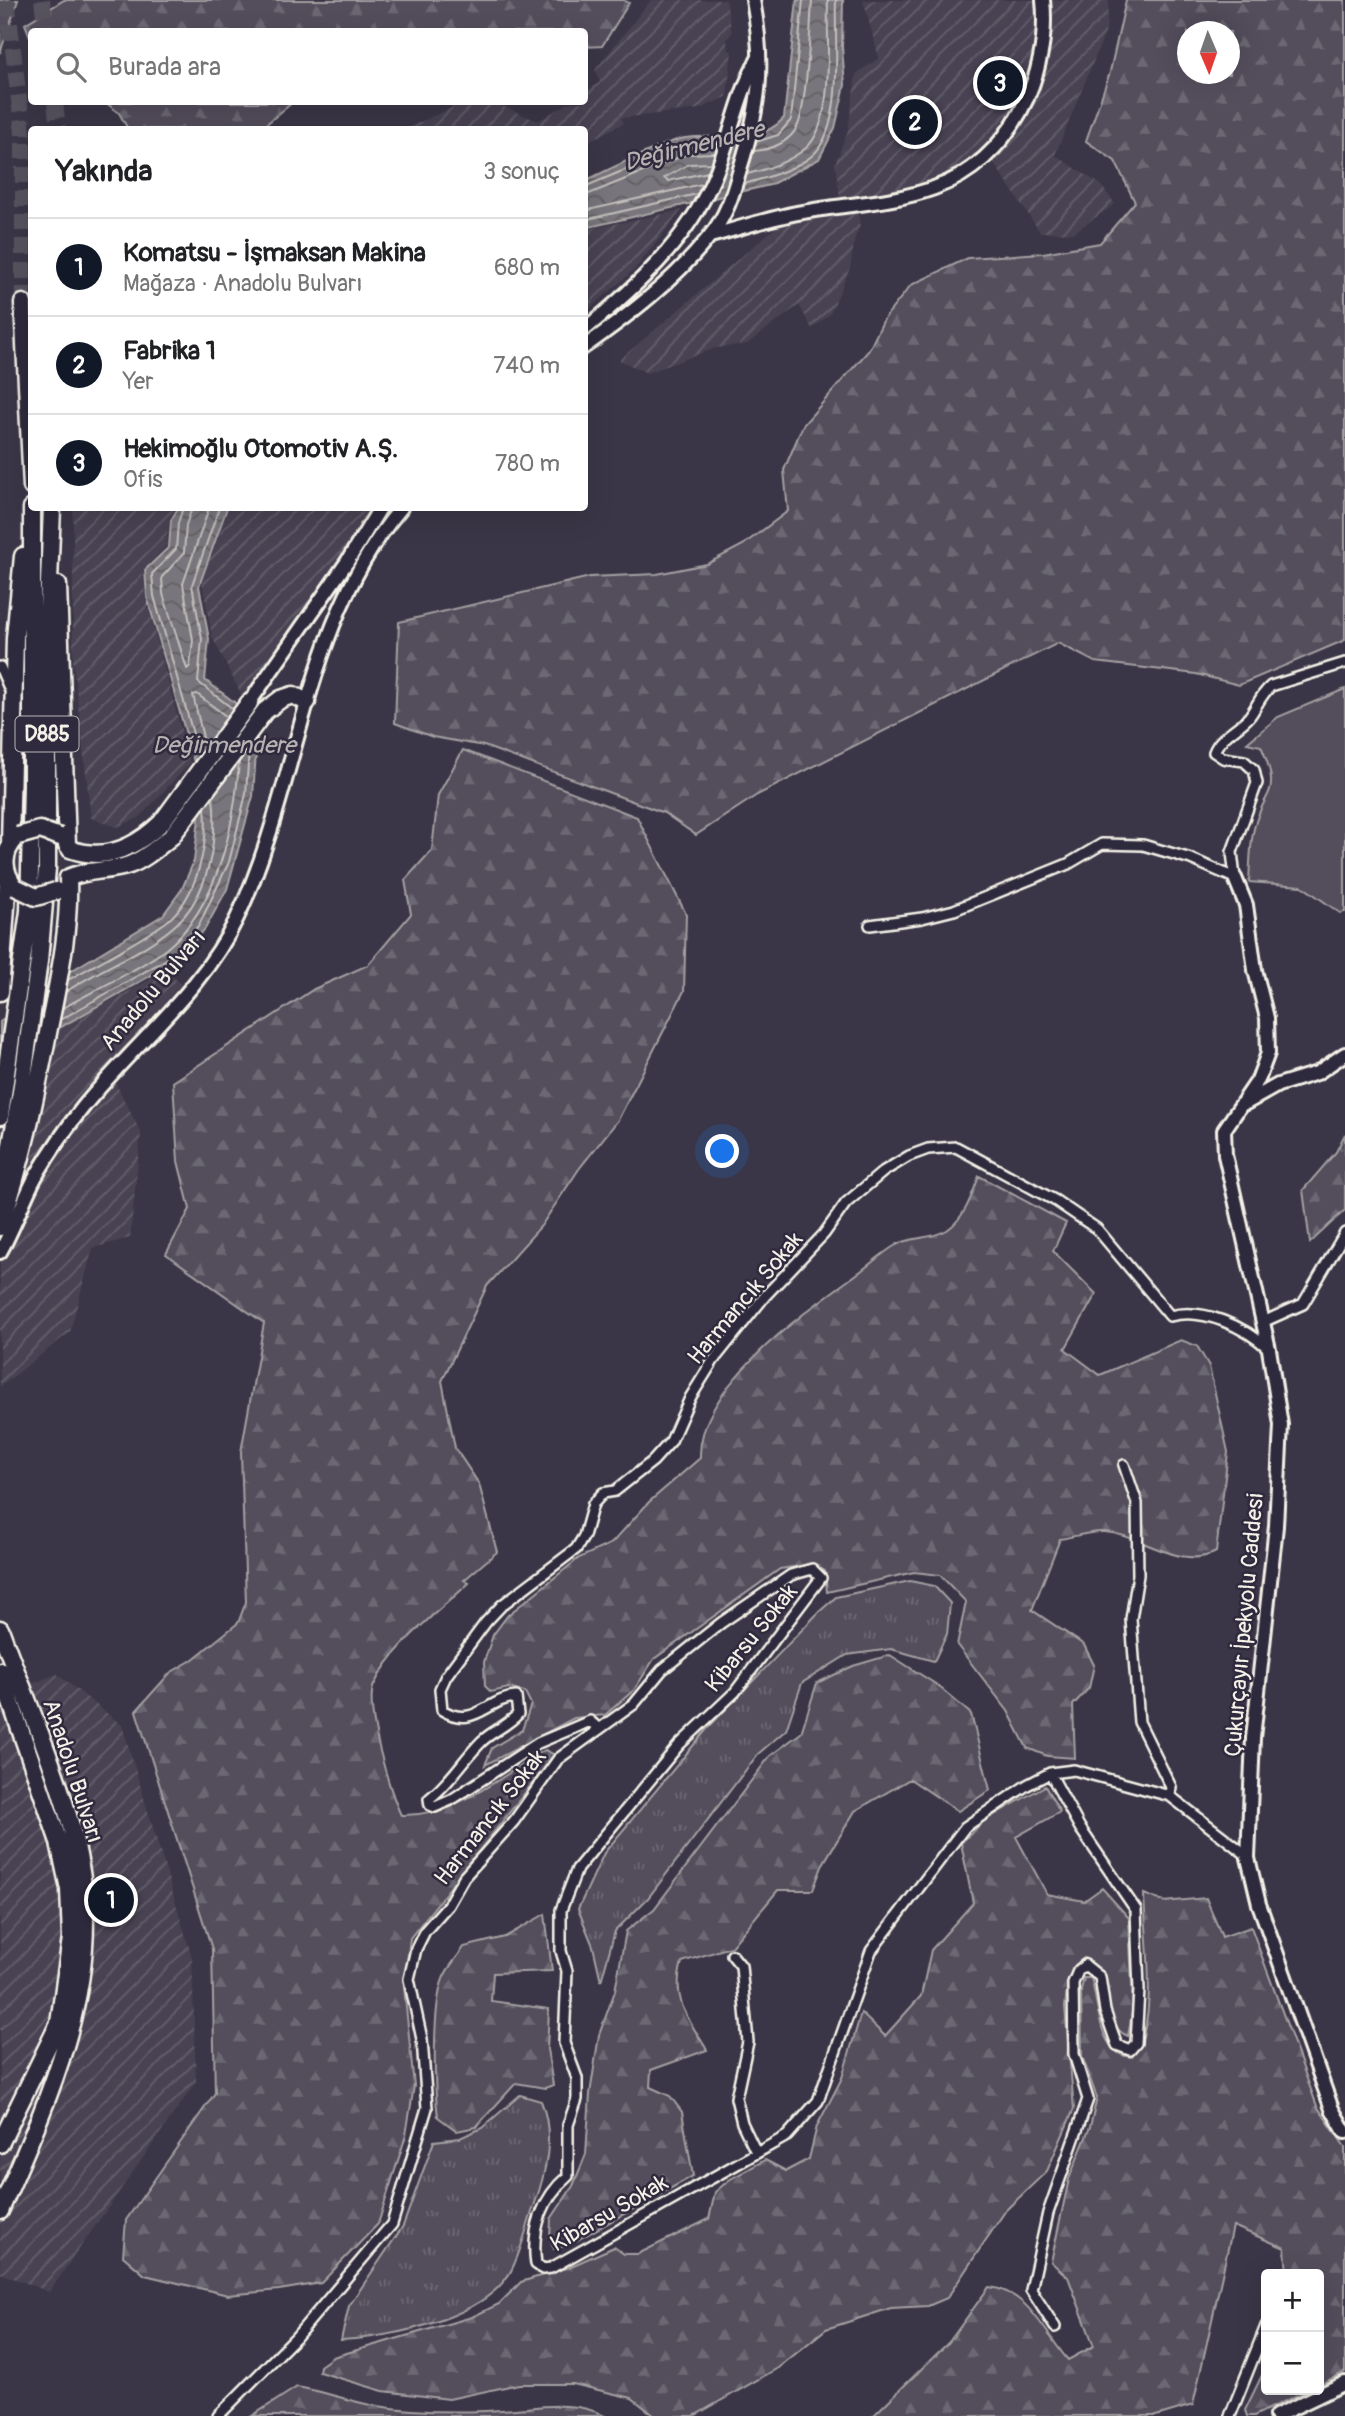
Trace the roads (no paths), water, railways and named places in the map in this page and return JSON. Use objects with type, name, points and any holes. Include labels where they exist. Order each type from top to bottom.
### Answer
[{"type":"highway","points":[[23,303],[28,405]]},
{"type":"highway","points":[[0,992],[12,883],[5,867],[14,841],[10,748],[16,626],[30,511]]},
{"type":"highway","name":"D885","points":[[1,1113],[29,911],[33,784],[32,511]]},
{"type":"highway","points":[[0,1227],[21,1168],[39,1080],[65,944],[68,878],[72,865],[65,844],[53,511]]},
{"type":"highway","name":"D885","points":[[0,1203],[22,1092],[39,961],[47,868],[47,631],[53,511]]},
{"type":"highway","points":[[12,883],[36,897],[57,891],[68,878],[81,872],[130,865],[171,837],[265,711],[281,699],[293,695],[307,702]]},
{"type":"highway","points":[[14,841],[40,830],[65,844],[96,854],[129,847],[146,838],[184,793],[253,697]]},
{"type":"highway","name":"Anadolu Bulvarı","points":[[0,1629],[74,1836],[83,1886],[85,1936],[79,1993],[65,2049],[0,2211]]},
{"type":"highway","name":"Anadolu Bulvarı","points":[[0,1671],[59,1842],[69,1889],[71,1938],[59,2023],[0,2144]]},
{"type":"street","points":[[588,344],[674,276],[710,236],[730,204],[757,114],[760,56],[752,0]]},
{"type":"street","points":[[710,236],[800,212],[934,188],[970,169],[1004,134],[1034,88],[1046,27],[1043,0]]},
{"type":"street","points":[[588,327],[639,285],[699,206],[713,180],[743,86],[760,56]]},
{"type":"street","points":[[265,711],[253,697],[347,562],[378,511]]},
{"type":"street","name":"Anadolu Bulvarı","points":[[0,1252],[37,1175],[83,1107],[209,965],[237,919],[272,826],[316,671],[355,576],[399,511]]},
{"type":"street","points":[[1233,1114],[1258,1080],[1268,1052],[1267,1018],[1255,970],[1246,905],[1235,878],[1232,852],[1257,783],[1254,770],[1244,761],[1223,758],[1213,752],[1217,743],[1251,715],[1262,693],[1271,685],[1345,663]]},
{"type":"street","points":[[0,667],[9,683],[10,748]]},
{"type":"street","points":[[870,925],[922,918],[954,910],[1068,864],[1102,845],[1143,845],[1191,859],[1235,878]]},
{"type":"street","points":[[1233,1114],[1252,1098],[1278,1085],[1317,1073],[1345,1054]]},
{"type":"street","name":"Çukurçayır İpekyolu Caddesi","points":[[1233,1114],[1224,1130],[1227,1171],[1269,1349],[1281,1425],[1276,1526],[1253,1738],[1248,1856],[1259,1904],[1332,2109],[1345,2132]]},
{"type":"street","name":"Harmancık Sokak","points":[[218,2416],[296,2337],[392,2224],[427,2108],[422,2039],[410,1979],[416,1949],[425,1931],[448,1905],[464,1877],[514,1821],[558,1759],[599,1729],[590,1721],[538,1743],[451,1800],[435,1807],[430,1805],[429,1800],[445,1787],[484,1739],[506,1727],[518,1714],[516,1697],[474,1716],[450,1715],[442,1710],[440,1689],[465,1649],[502,1605],[576,1549],[584,1536],[593,1504],[603,1493],[615,1491],[631,1479],[671,1441],[690,1398],[713,1361],[765,1296],[824,1234],[846,1203],[884,1171],[909,1156],[928,1149],[956,1147],[1056,1201],[1097,1229],[1170,1317],[1200,1314],[1232,1325],[1269,1349]]},
{"type":"street","points":[[1263,1322],[1303,1304],[1345,1233]]},
{"type":"street","points":[[1124,1465],[1137,1503],[1138,1575],[1131,1619],[1139,1722],[1171,1787],[1170,1796]]},
{"type":"street","name":"Kibarsu Sokak","points":[[599,1729],[634,1704],[662,1670],[721,1623],[791,1575],[812,1569],[818,1573],[821,1578],[817,1588],[792,1614],[736,1692],[679,1745],[578,1869],[561,1910],[561,1951],[567,1971],[564,2043],[577,2078],[577,2099],[568,2125],[568,2176],[543,2205],[535,2233],[536,2264],[543,2269],[551,2268],[787,2136],[818,2101],[871,1951],[965,1827],[994,1804],[1050,1773],[1074,1770],[1170,1796],[1248,1856]]},
{"type":"street","points":[[1050,1773],[1080,1828],[1136,1910],[1139,1990],[1136,2043],[1130,2050],[1117,2045],[1105,2011],[1100,1977],[1085,1965],[1077,1971],[1073,1983],[1074,2054],[1088,2099],[1048,2213],[1031,2290],[1055,2327]]},
{"type":"street","points":[[732,1955],[741,1966],[748,2042],[736,2098],[742,2123],[756,2152]]},
{"type":"street","points":[[1230,2416],[1264,2332]]},
{"type":"street","points":[[1276,2416],[1345,2383]]},
{"type":"water","name":"Değirmendere","points":[[797,0],[843,0],[842,47],[845,85],[835,128],[819,159],[770,185],[588,227],[588,180],[675,141],[685,138],[751,135],[774,127],[784,118]]},
{"type":"water","name":"Değirmendere","points":[[176,511],[226,511],[199,586],[209,639],[205,680],[238,705],[257,737],[253,796],[227,889],[205,929],[176,961],[56,1030],[0,1079],[0,1022],[61,977],[163,915],[182,889],[194,861],[199,818],[194,762],[147,597],[145,570],[169,547],[171,520]]},
{"type":"tunnel","points":[[7,0],[23,133],[23,303]]},
{"type":"tunnel","points":[[42,0],[46,28]]},
{"type":"tunnel","points":[[55,105],[58,126]]},
{"type":"place","name":"Hekimoğlu Otomotiv A.Ş.","points":[[1000,83]]},
{"type":"place","name":"Fabrika 1","points":[[915,122]]},
{"type":"place","name":"Komatsu - İşmaksan Makina","points":[[111,1900]]}]
